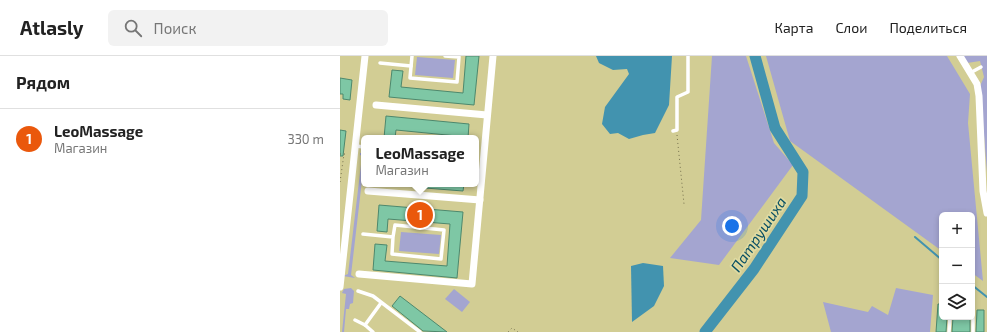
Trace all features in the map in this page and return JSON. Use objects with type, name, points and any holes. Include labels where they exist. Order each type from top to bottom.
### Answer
[{"type":"street","points":[[340,287],[366,56]]},
{"type":"street","points":[[359,274],[472,284],[493,56]]},
{"type":"street","points":[[960,56],[977,84],[979,96],[983,191],[987,214]]},
{"type":"street","points":[[376,105],[487,115]]},
{"type":"street","points":[[368,191],[480,200]]},
{"type":"lane","points":[[412,56],[410,78],[457,82],[459,57],[445,56]]},
{"type":"lane","points":[[675,131],[677,97],[688,92],[688,56]]},
{"type":"lane","points":[[380,63],[411,66]]},
{"type":"lane","points":[[970,73],[981,67]]},
{"type":"lane","points":[[356,146],[361,147]]},
{"type":"lane","points":[[394,225],[444,230],[441,259],[392,254],[393,237],[394,225]]},
{"type":"lane","points":[[363,234],[393,237]]},
{"type":"lane","points":[[358,291],[373,296],[420,332]]},
{"type":"lane","points":[[365,325],[381,302]]},
{"type":"lane","points":[[355,320],[365,325],[373,332]]},
{"type":"lane","points":[[949,332],[950,320]]},
{"type":"lane","points":[[973,320],[973,332]]},
{"type":"path","points":[[675,131],[684,204]]},
{"type":"path","points":[[340,154],[344,154],[340,182]]},
{"type":"path","points":[[508,332],[512,328],[518,332]]},
{"type":"shaded area","points":[[596,56],[672,56],[669,105],[655,133],[629,139],[618,133],[610,134],[602,124],[605,107],[629,74],[627,69],[613,70],[599,63]]},
{"type":"shaded area","points":[[712,56],[746,56],[774,143],[793,165],[719,265],[670,258],[701,220]]},
{"type":"shaded area","points":[[766,56],[947,56],[970,94],[968,123],[983,281],[975,275],[975,212],[939,212],[939,249],[790,141]]},
{"type":"shaded area","points":[[963,56],[987,56],[987,172],[980,86],[984,77],[980,61],[967,63]]},
{"type":"shaded area","points":[[417,57],[455,60],[453,78],[415,75]]},
{"type":"shaded area","points":[[361,164],[361,187],[351,275],[355,278],[343,276],[348,274]]},
{"type":"shaded area","points":[[401,232],[441,235],[439,254],[399,251]]},
{"type":"shaded area","points":[[643,263],[663,266],[664,286],[654,306],[632,322],[631,266]]},
{"type":"shaded area","points":[[351,288],[354,291],[353,303],[350,304],[349,309],[346,309],[344,332],[342,332],[346,294],[342,293],[344,289]]},
{"type":"shaded area","points":[[896,288],[933,295],[930,332],[831,332],[823,302],[868,312],[872,306],[888,315]]},
{"type":"shaded area","points":[[454,289],[470,302],[462,312],[445,299]]},
{"type":"building","points":[[466,56],[479,56],[474,105],[389,97],[392,70],[403,71],[401,87],[463,93]]},
{"type":"building","points":[[340,78],[352,80],[350,100],[343,99],[343,94],[340,94]]},
{"type":"building","points":[[386,116],[469,124],[468,135],[447,135],[396,130],[395,135],[384,135]]},
{"type":"building","points":[[340,130],[346,131],[343,156],[340,156]]},
{"type":"building","points":[[425,187],[464,187],[463,191]]},
{"type":"building","points":[[379,205],[463,212],[457,278],[373,270],[375,244],[387,245],[385,261],[447,266],[450,224],[388,219],[387,232],[377,231]]},
{"type":"building","points":[[400,296],[447,332],[423,331],[392,306]]},
{"type":"building","points":[[939,304],[939,320],[947,320],[946,332],[936,332]]},
{"type":"building","points":[[977,310],[984,310],[984,332],[976,332]]},
{"type":"building","points":[[953,320],[970,320],[970,332],[952,332]]},
{"type":"waterway","name":"Патрушиха","points":[[705,332],[754,269],[802,196],[803,172],[775,128],[755,56]]},
{"type":"waterway","points":[[915,237],[939,257]]},
{"type":"waterway","points":[[975,287],[987,297]]},
{"type":"place","name":"LeoMassage","points":[[420,215]]}]
